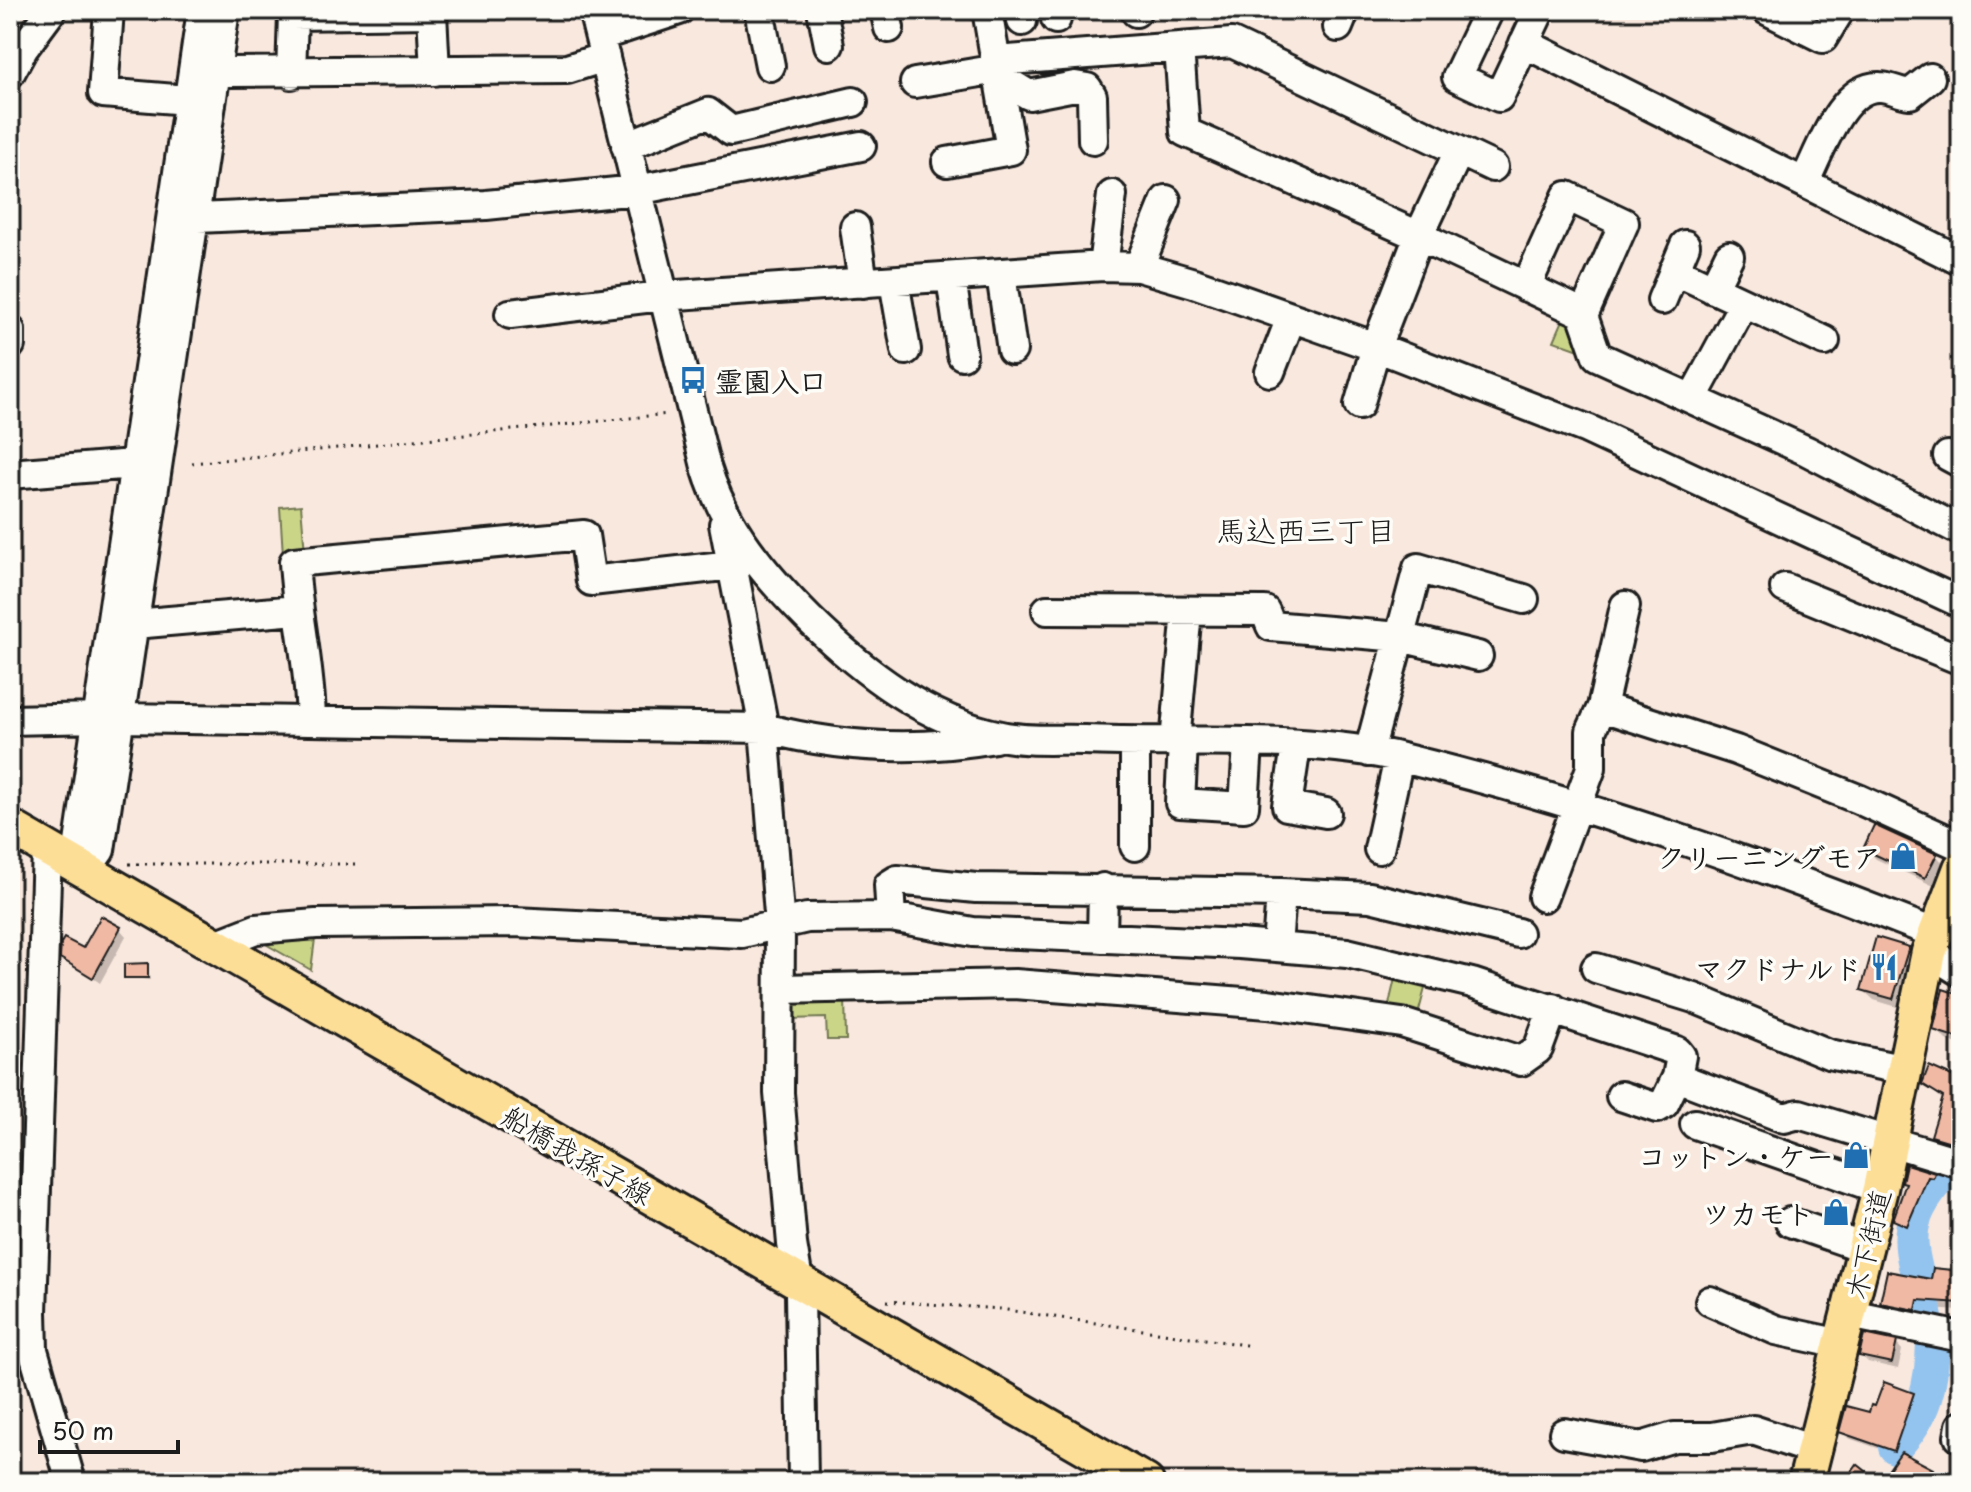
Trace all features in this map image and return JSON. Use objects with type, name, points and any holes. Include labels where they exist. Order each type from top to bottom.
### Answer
[{"type":"main road","name":"船橋我孫子線","points":[[10,827],[1146,1482]]},
{"type":"main road","name":"木下街道","points":[[1809,1466],[1891,1142],[1931,943],[1961,868]]},
{"type":"street","points":[[10,73],[23,49],[52,10]]},
{"type":"street","points":[[109,10],[103,93],[175,99]]},
{"type":"street","points":[[109,718],[134,624],[182,219],[202,10]]},
{"type":"street","points":[[85,871],[100,850],[109,718],[182,219],[225,10]]},
{"type":"street","points":[[229,72],[291,74],[567,69],[599,35],[679,10]]},
{"type":"street","points":[[759,10],[770,66]]},
{"type":"street","points":[[822,10],[829,45]]},
{"type":"street","points":[[947,162],[1011,150],[987,10]]},
{"type":"street","points":[[1489,10],[1457,77],[1499,97],[1540,10]]},
{"type":"street","points":[[1767,10],[1823,38],[1840,10]]},
{"type":"street","points":[[291,74],[293,15],[432,13],[435,71]]},
{"type":"street","points":[[599,35],[691,411],[722,512],[764,728],[780,927],[779,1093],[796,1279],[800,1293],[803,1482]]},
{"type":"street","points":[[915,83],[1179,47],[1232,43],[1493,167]]},
{"type":"street","points":[[1524,43],[1961,261]]},
{"type":"street","points":[[1179,47],[1185,132],[1419,236],[1583,316]]},
{"type":"street","points":[[998,70],[1029,95],[1075,86],[1087,88],[1092,96],[1093,140]]},
{"type":"street","points":[[1805,181],[1846,101],[1864,89],[1881,86],[1910,94],[1930,78]]},
{"type":"street","points":[[626,146],[708,113],[731,131],[853,102]]},
{"type":"street","points":[[182,219],[486,205],[637,190],[861,146]]},
{"type":"street","points":[[1359,405],[1376,347],[1419,236],[1459,151]]},
{"type":"street","points":[[1103,266],[1112,195]]},
{"type":"street","points":[[1526,287],[1567,196],[1624,223],[1583,316],[1597,356],[1740,420],[1961,531]]},
{"type":"street","points":[[1139,267],[1166,200]]},
{"type":"street","points":[[855,227],[863,283]]},
{"type":"street","points":[[1713,289],[1729,256]]},
{"type":"street","points":[[1662,300],[1680,258],[1713,289],[1825,341]]},
{"type":"street","points":[[510,314],[662,296],[1103,266],[1139,267],[1194,283],[1376,347],[1587,429],[1961,603]]},
{"type":"street","points":[[1001,274],[1012,350]]},
{"type":"street","points":[[951,277],[962,355]]},
{"type":"street","points":[[894,281],[906,350]]},
{"type":"street","points":[[1692,399],[1743,305]]},
{"type":"street","points":[[1270,372],[1291,318]]},
{"type":"street","points":[[10,330],[10,345]]},
{"type":"street","points":[[10,474],[121,465]]},
{"type":"street","points":[[722,512],[752,557],[788,598],[856,664],[925,707],[960,724],[1004,737]]},
{"type":"street","points":[[311,720],[310,675],[297,610],[294,562],[584,535],[591,581],[732,565]]},
{"type":"street","points":[[1369,752],[1418,568],[1524,599]]},
{"type":"street","points":[[1785,588],[1961,660]]},
{"type":"street","points":[[1543,897],[1591,768],[1591,731],[1602,707],[1625,606]]},
{"type":"street","points":[[134,624],[297,610]]},
{"type":"street","points":[[1047,610],[1265,611],[1271,626],[1400,637],[1478,656]]},
{"type":"street","points":[[1187,611],[1179,742],[1180,803],[1244,807],[1248,744]]},
{"type":"street","points":[[1602,707],[1736,750],[1858,799],[1961,846]]},
{"type":"street","points":[[10,720],[311,720],[764,728],[853,747],[968,743],[1004,737],[1248,744],[1369,752],[1578,807],[1749,862],[1931,943],[1961,972]]},
{"type":"street","points":[[1135,742],[1135,846]]},
{"type":"street","points":[[1296,746],[1287,806],[1326,813]]},
{"type":"street","points":[[1379,849],[1399,758]]},
{"type":"street","points":[[47,849],[33,1350],[71,1482]]},
{"type":"street","points":[[891,917],[889,885],[897,880],[976,888],[1103,888],[1370,897],[1518,933]]},
{"type":"street","points":[[1102,938],[1103,888]]},
{"type":"street","points":[[1277,947],[1281,893]]},
{"type":"street","points":[[215,945],[256,929],[316,924],[514,922],[742,933],[780,927],[807,918],[891,917],[973,932],[1347,953],[1472,983],[1677,1051],[1681,1056],[1677,1077],[1664,1104],[1657,1108],[1621,1096]]},
{"type":"street","points":[[1596,968],[1694,998],[1829,1054],[1905,1070]]},
{"type":"street","points":[[780,989],[1015,984],[1268,1004],[1402,1023],[1521,1061],[1538,1049],[1553,1008]]},
{"type":"street","points":[[1677,1077],[1784,1118],[1799,1114],[1961,1163]]},
{"type":"street","points":[[1695,1124],[1880,1189]]},
{"type":"street","points":[[1790,1222],[1865,1248]]},
{"type":"street","points":[[1710,1301],[1776,1330],[1846,1329],[1942,1334]]},
{"type":"street","points":[[1564,1433],[1641,1447],[1674,1437],[1712,1437],[1753,1430],[1809,1466]]},
{"type":"path","points":[[192,463],[691,411]]},
{"type":"path","points":[[125,863],[360,864]]},
{"type":"path","points":[[848,1310],[893,1300],[1000,1309],[1252,1346]]},
{"type":"green space","points":[[1566,313],[1582,351],[1554,341]]},
{"type":"green space","points":[[301,505],[305,553],[283,555],[280,507]]},
{"type":"green space","points":[[316,931],[311,970],[250,935]]},
{"type":"green space","points":[[1397,970],[1428,977],[1416,1022],[1387,1013]]},
{"type":"green space","points":[[800,997],[845,997],[846,1040],[827,1040],[826,1018],[788,1019],[788,1008]]},
{"type":"building","points":[[1874,825],[1937,854],[1925,878],[1863,849]]},
{"type":"building","points":[[101,916],[121,927],[93,978],[60,958],[61,943],[64,938],[83,948]]},
{"type":"building","points":[[1876,937],[1909,947],[1893,999],[1861,990]]},
{"type":"building","points":[[148,963],[148,978],[124,978],[124,964]]},
{"type":"building","points":[[1943,989],[1961,995],[1961,1039],[1933,1030]]},
{"type":"building","points":[[1929,1066],[1961,1080],[1961,1134],[1958,1144],[1931,1136],[1943,1097],[1922,1084]]},
{"type":"building","points":[[1906,1164],[1935,1173],[1933,1178],[1928,1177],[1907,1226],[1893,1220],[1906,1183],[1902,1182]]},
{"type":"building","points":[[1933,1268],[1961,1271],[1961,1303],[1918,1300],[1916,1310],[1880,1303],[1887,1271],[1931,1279]]},
{"type":"building","points":[[1864,1334],[1897,1341],[1892,1363],[1859,1356]]},
{"type":"building","points":[[1884,1382],[1914,1393],[1894,1451],[1839,1432],[1846,1406],[1869,1412],[1871,1405],[1875,1406]]},
{"type":"building","points":[[1901,1452],[1933,1469],[1926,1482],[1880,1482]]},
{"type":"building","points":[[1857,1464],[1880,1482],[1844,1482]]},
{"type":"waterway","points":[[1926,1319],[1914,1259],[1912,1227],[1928,1193],[1945,1173]]},
{"type":"waterway","points":[[1895,1447],[1913,1424],[1925,1399],[1933,1342]]},
{"type":"place","name":"霊園入口","points":[[693,380]]},
{"type":"place","name":"クリーニングモア","points":[[1903,856]]},
{"type":"place","name":"マクドナルド","points":[[1884,967]]},
{"type":"place","name":"コットン・ケー","points":[[1856,1155]]},
{"type":"place","name":"ツカモト","points":[[1836,1212]]},
{"type":"district","name":"馬込西三丁目","points":[[1306,529]]}]
